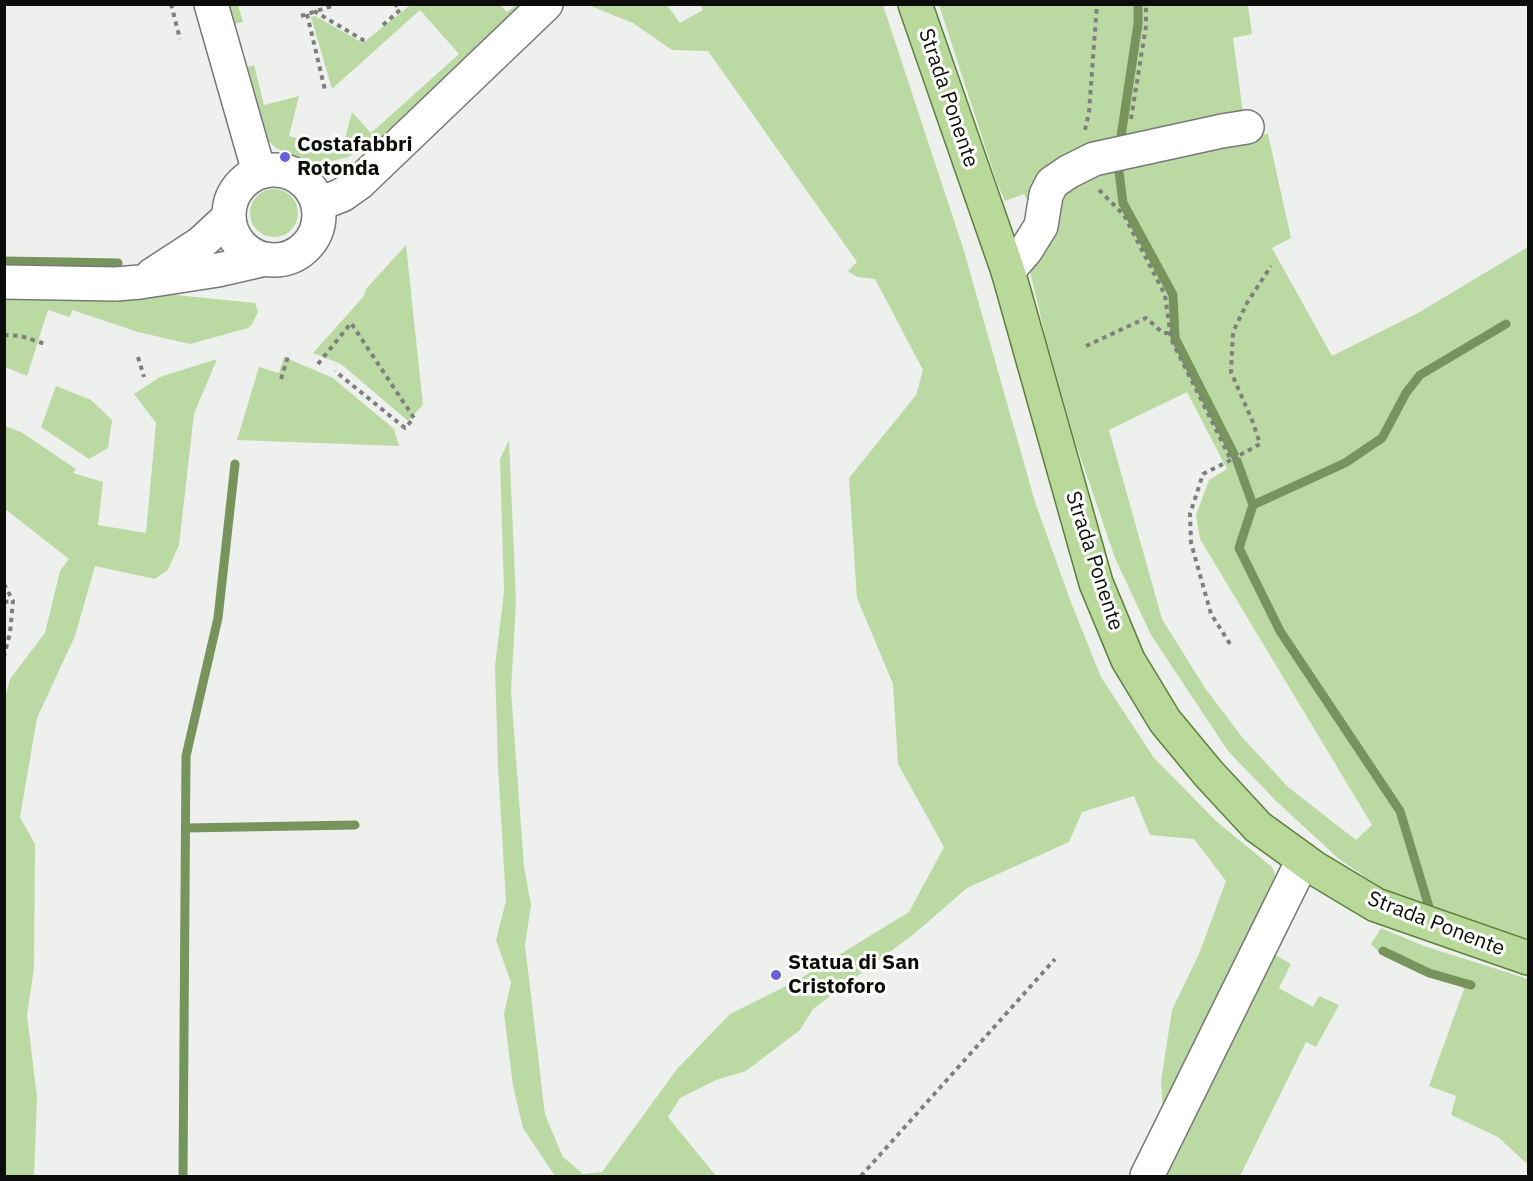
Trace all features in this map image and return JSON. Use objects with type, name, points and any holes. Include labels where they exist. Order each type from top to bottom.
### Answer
[{"type":"main road","name":"Strada Ponente","points":[[915,4],[1008,271],[1096,583],[1128,660],[1165,721],[1208,773],[1258,827],[1303,861],[1377,905],[1528,958]]},
{"type":"street","points":[[211,4],[259,172]]},
{"type":"street","points":[[319,204],[342,195],[359,183],[546,4]]},
{"type":"street","points":[[1008,271],[1026,250],[1041,226],[1046,195],[1052,183],[1071,170],[1094,159],[1222,131],[1247,128]]},
{"type":"street","points":[[274,170],[296,175],[313,190],[319,204],[320,218],[317,230],[311,241],[291,257],[278,260],[252,254],[240,244],[232,231],[229,217],[230,206],[240,185],[259,172],[274,170]]},
{"type":"street","points":[[140,282],[201,243],[229,217]]},
{"type":"street","points":[[4,282],[116,284],[140,282],[218,270],[266,259]]},
{"type":"street","points":[[1147,1176],[1303,861]]},
{"type":"path","points":[[171,4],[180,39]]},
{"type":"path","points":[[382,25],[400,9],[395,4]]},
{"type":"path","points":[[1097,4],[1089,112],[1071,170],[1102,192],[1124,215],[1165,295],[1170,333],[1178,355],[1231,460]]},
{"type":"path","points":[[1126,152],[1146,26],[1146,4]]},
{"type":"path","points":[[301,16],[335,5]]},
{"type":"path","points":[[314,11],[366,40]]},
{"type":"path","points":[[307,14],[325,90]]},
{"type":"path","points":[[1232,647],[1211,614],[1191,543],[1190,514],[1203,474],[1260,444],[1231,372],[1233,332],[1247,303],[1271,266]]},
{"type":"path","points":[[1086,346],[1146,318],[1163,333],[1170,333]]},
{"type":"path","points":[[318,364],[351,323],[414,418],[405,428],[334,371]]},
{"type":"path","points":[[4,335],[21,336],[45,344]]},
{"type":"path","points":[[280,379],[289,352]]},
{"type":"path","points":[[138,357],[144,376]]},
{"type":"path","points":[[4,584],[13,601],[10,633],[4,657]]},
{"type":"path","points":[[4,602],[13,601]]},
{"type":"path","points":[[861,1176],[1055,959]]},
{"type":"green space","points":[[224,5],[238,5],[243,22],[230,25]]},
{"type":"green space","points":[[410,5],[500,5],[507,12],[516,5],[527,5],[373,149],[367,145],[348,157],[324,163],[312,163],[276,148],[267,139],[254,117],[241,69],[254,65],[264,105],[299,96],[289,136],[342,150],[352,112],[371,133],[459,54],[420,10],[332,89],[311,17],[315,16],[363,43]]},
{"type":"green space","points":[[588,5],[667,5],[680,23],[703,10],[700,5],[883,5],[964,251],[1035,502],[1101,677],[1154,758],[1216,821],[1272,867],[1275,874],[1275,883],[1163,1108],[1161,1081],[1172,1010],[1199,954],[1226,881],[1194,839],[1150,835],[1134,796],[1082,812],[1069,842],[967,888],[914,934],[813,1009],[800,1030],[746,1071],[716,1080],[680,1098],[668,1117],[716,1176],[555,1176],[523,1128],[513,1086],[504,1013],[511,983],[496,940],[506,901],[495,666],[504,592],[500,459],[509,440],[516,601],[511,691],[524,867],[531,905],[525,945],[545,1115],[563,1157],[583,1174],[602,1172],[677,1069],[730,1014],[796,981],[909,912],[944,847],[898,764],[893,684],[857,598],[849,478],[916,395],[923,370],[875,279],[857,277],[848,271],[857,262],[708,51],[672,50],[633,23]]},
{"type":"green space","points":[[939,5],[1248,5],[1252,34],[1233,38],[1246,136],[1268,134],[1291,238],[1272,248],[1332,356],[1418,313],[1528,247],[1528,944],[1440,914],[1386,891],[1339,859],[1276,801],[1228,751],[1151,635],[1115,558],[1075,441],[1046,339],[1029,267],[1037,221],[1024,194],[1005,201],[997,183]],"holes":[[[1187,392],[1227,469],[1209,480],[1196,515],[1200,539],[1372,825],[1356,840],[1288,787],[1242,737],[1205,688],[1162,619],[1109,430]]]},
{"type":"green space","points":[[274,189],[291,196],[298,213],[291,230],[274,237],[257,230],[250,213],[257,196]]},
{"type":"green space","points":[[406,245],[423,405],[408,421],[341,364],[313,353]]},
{"type":"green space","points":[[5,257],[98,258],[94,270],[5,269]]},
{"type":"green space","points":[[166,294],[255,303],[258,312],[248,328],[190,344],[138,332],[72,310],[70,317],[48,310],[27,376],[5,367],[4,298]]},
{"type":"green space","points":[[284,357],[333,378],[394,429],[399,446],[237,440],[259,367],[279,373]]},
{"type":"green space","points":[[217,359],[194,414],[179,545],[168,570],[155,579],[95,566],[75,636],[37,718],[20,817],[35,844],[34,968],[27,1015],[37,1097],[34,1176],[5,1176],[5,698],[10,679],[45,633],[60,571],[69,559],[5,509],[5,426],[21,432],[76,469],[73,473],[103,482],[98,525],[146,533],[156,423],[134,394],[160,377]]},
{"type":"green space","points":[[56,386],[91,400],[112,420],[108,448],[89,459],[41,427]]},
{"type":"green space","points":[[1381,928],[1424,946],[1528,979],[1528,1161],[1526,1163],[1498,1137],[1451,1115],[1456,1096],[1429,1086],[1464,989],[1456,983],[1430,975],[1381,954],[1371,944]]},
{"type":"green space","points":[[1272,953],[1291,964],[1279,988],[1313,1007],[1319,996],[1339,1005],[1316,1047],[1306,1042],[1240,1176],[1156,1176]]},
{"type":"waterway","points":[[1120,143],[1138,24],[1138,4]]},
{"type":"waterway","points":[[1118,164],[1123,203],[1173,295],[1175,338],[1234,454]]},
{"type":"waterway","points":[[4,261],[118,263]]},
{"type":"waterway","points":[[1429,907],[1400,811],[1280,631],[1239,548],[1253,505],[1345,463],[1382,438],[1406,393],[1420,375],[1506,324]]},
{"type":"waterway","points":[[1237,461],[1253,505]]},
{"type":"waterway","points":[[183,1176],[186,756],[218,618],[235,464]]},
{"type":"waterway","points":[[186,828],[355,825]]},
{"type":"waterway","points":[[1383,951],[1429,973],[1471,985]]},
{"type":"place","name":"Costafabbri Rotonda","points":[[285,157]]},
{"type":"place","name":"Statua di San Cristoforo","points":[[776,975]]}]
